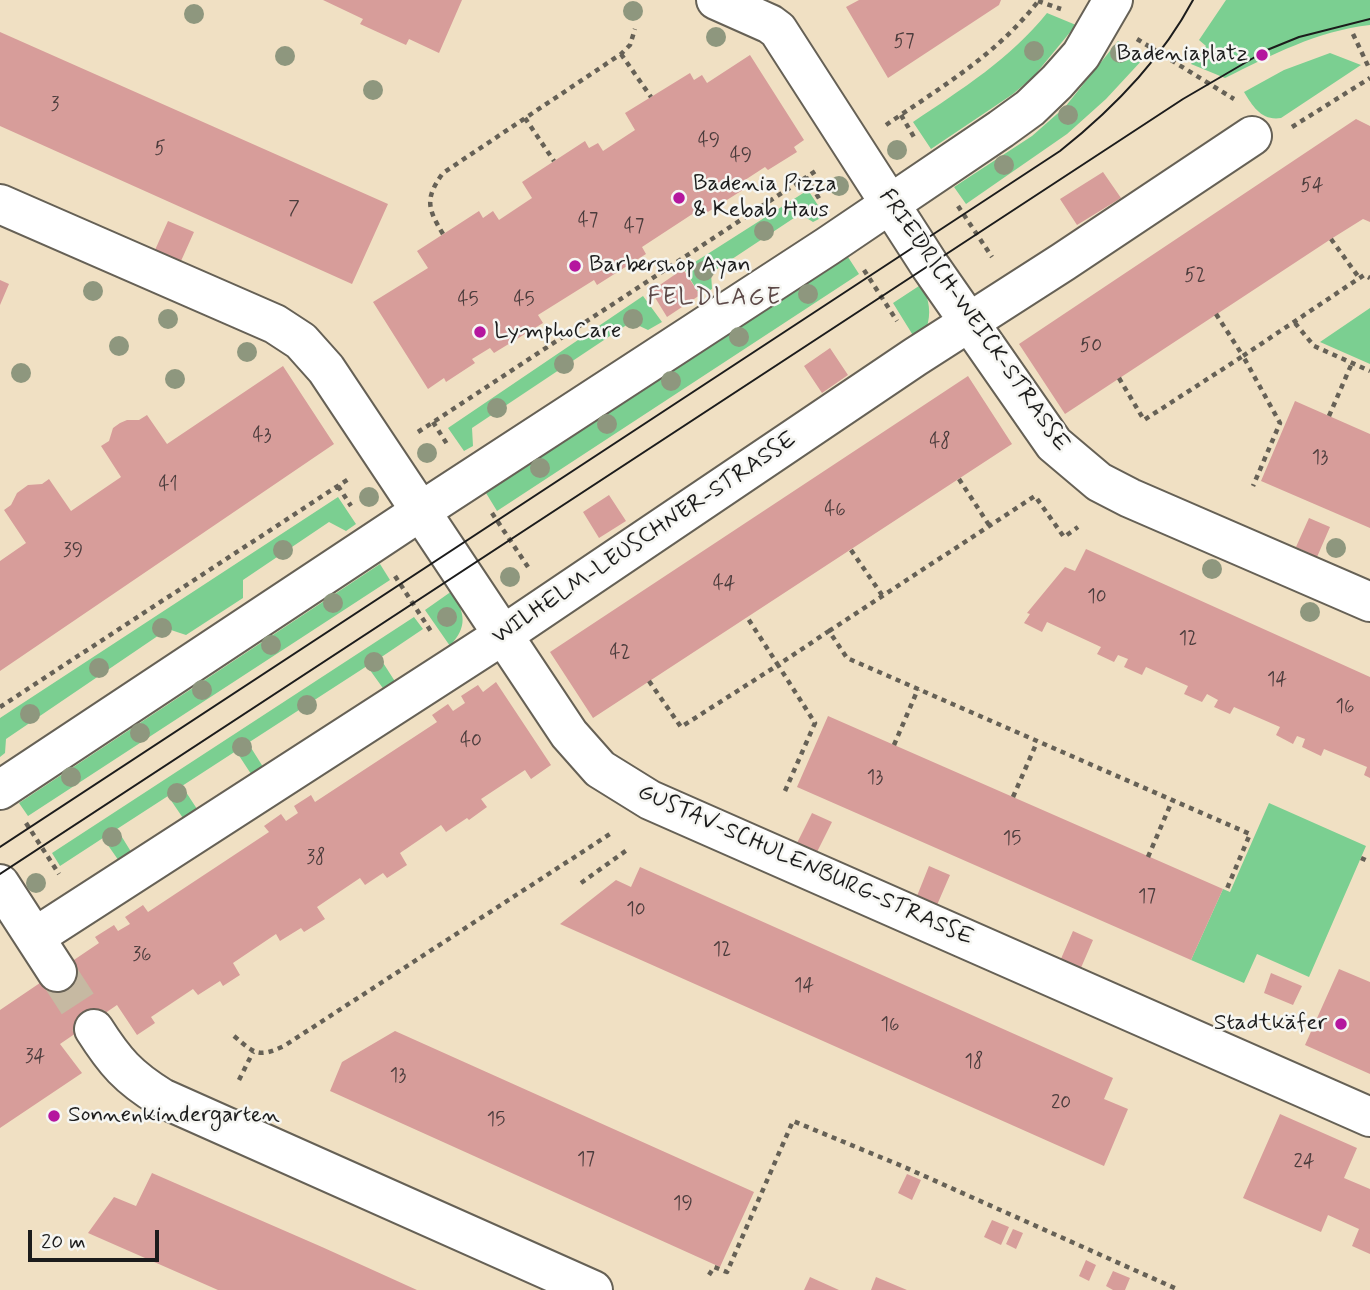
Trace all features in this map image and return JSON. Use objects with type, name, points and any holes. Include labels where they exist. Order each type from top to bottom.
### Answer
[{"type":"street","name":"FRIEDRICH-WEICK-STRASSE","points":[[716,0],[778,30],[890,204],[1054,444],[1099,482],[1130,498],[1370,602]]},
{"type":"street","points":[[2,789],[890,204],[1030,108],[1081,55],[1107,11]]},
{"type":"street","name":"WILHELM-LEUSCHNER-STRASSE","points":[[35,937],[503,635],[1256,133]]},
{"type":"street","name":"GUSTAV-SCHULENBURG-STRASSE","points":[[0,204],[289,331],[311,350],[385,454],[569,734],[600,769],[650,800],[1370,1117]]},
{"type":"street","points":[[0,884],[57,972]]},
{"type":"street","points":[[94,1029],[120,1067],[136,1082],[162,1098],[593,1290]]},
{"type":"path","points":[[0,707],[973,66],[1009,35],[1039,1],[1107,11],[1144,42],[1235,100],[1256,133],[1277,137],[1370,78]]},
{"type":"path","points":[[443,234],[429,204],[443,173],[621,54],[630,45],[635,29]]},
{"type":"path","points":[[1353,34],[1370,70]]},
{"type":"path","points":[[621,54],[651,97]]},
{"type":"path","points":[[525,118],[554,161]]},
{"type":"path","points":[[1331,239],[1360,279]]},
{"type":"path","points":[[1119,378],[1144,420],[1295,323],[1364,275],[1370,278]]},
{"type":"path","points":[[1216,314],[1280,423],[1253,486]]},
{"type":"path","points":[[1295,323],[1314,346],[1370,371]]},
{"type":"path","points":[[1329,416],[1352,363]]},
{"type":"path","points":[[959,479],[989,525]]},
{"type":"path","points":[[649,681],[681,727],[1035,496],[1064,537],[1078,527]]},
{"type":"path","points":[[851,550],[882,595]]},
{"type":"path","points":[[747,617],[815,723],[785,791]]},
{"type":"path","points":[[829,632],[847,658],[1250,834],[1226,891]]},
{"type":"path","points":[[894,745],[918,689]]},
{"type":"path","points":[[1013,797],[1037,742]]},
{"type":"path","points":[[2,789],[80,907]]},
{"type":"path","points":[[1148,857],[1172,801]]},
{"type":"path","points":[[234,1036],[253,1052],[266,1054],[284,1046],[610,834]]},
{"type":"path","points":[[581,883],[627,850]]},
{"type":"path","points":[[1361,858],[1370,862]]},
{"type":"path","points":[[239,1080],[253,1052]]},
{"type":"path","points":[[709,1275],[714,1267],[727,1272],[793,1121],[902,1166],[1180,1290]]},
{"type":"green space","points":[[1226,0],[1370,0],[1370,25],[1313,38],[1225,78],[1191,64],[1206,46],[1199,40]]},
{"type":"green space","points":[[1047,13],[1076,25],[1034,76],[1013,94],[931,149],[913,122],[1001,59],[1033,30]]},
{"type":"green space","points":[[1118,41],[1144,58],[1106,99],[1067,134],[966,204],[954,187],[1032,136],[1065,107]]},
{"type":"green space","points":[[1330,53],[1361,65],[1281,118],[1263,115],[1244,92],[1284,70]]},
{"type":"green space","points":[[808,190],[825,216],[813,222],[800,214],[711,273],[712,289],[700,295],[684,269]]},
{"type":"green space","points":[[848,257],[859,274],[497,511],[486,493]]},
{"type":"green space","points":[[922,284],[928,301],[929,318],[926,330],[914,337],[893,303]]},
{"type":"green space","points":[[643,296],[662,322],[648,330],[631,322],[472,428],[473,446],[464,451],[448,428]]},
{"type":"green space","points":[[1370,308],[1370,364],[1320,342]]},
{"type":"green space","points":[[338,497],[356,524],[346,531],[329,522],[243,580],[243,598],[186,635],[168,629],[6,739],[5,753],[0,757],[0,718]]},
{"type":"green space","points":[[380,564],[390,580],[28,816],[19,803]]},
{"type":"green space","points":[[452,591],[460,606],[463,620],[460,632],[450,646],[425,610]]},
{"type":"green space","points":[[414,617],[423,629],[380,658],[396,683],[385,691],[367,666],[248,743],[265,770],[253,777],[236,751],[182,786],[199,812],[185,821],[168,796],[117,829],[133,855],[121,864],[103,838],[60,866],[52,853]]},
{"type":"green space","points":[[1269,803],[1366,846],[1309,977],[1257,954],[1244,983],[1191,960],[1223,889],[1230,892]]},
{"type":"building","points":[[323,0],[462,0],[439,53],[409,39],[406,45],[360,24],[363,19]]},
{"type":"building","points":[[859,0],[1001,0],[999,5],[888,78],[846,7]]},
{"type":"building","points":[[0,32],[388,204],[352,284],[0,126]]},
{"type":"building","points":[[750,55],[804,140],[794,147],[797,152],[745,180],[749,186],[700,217],[697,211],[642,247],[646,254],[597,285],[594,280],[538,315],[543,323],[494,353],[490,348],[472,359],[475,363],[446,382],[444,378],[428,389],[373,302],[428,268],[417,251],[479,211],[483,218],[493,211],[499,220],[532,198],[522,182],[585,141],[589,148],[598,143],[603,151],[635,130],[625,113],[690,73],[694,80],[702,75],[707,83]]},
{"type":"building","points":[[1356,119],[1370,126],[1370,222],[1363,219],[1331,239],[1065,414],[1019,344]]},
{"type":"building","points":[[1103,172],[1121,198],[1077,225],[1060,199]]},
{"type":"building","points":[[168,221],[194,232],[181,261],[155,250]]},
{"type":"building","points":[[683,269],[700,295],[667,317],[651,291]]},
{"type":"building","points":[[0,280],[9,284],[0,305]]},
{"type":"building","points":[[830,348],[848,375],[822,393],[804,366]]},
{"type":"building","points":[[283,366],[334,444],[0,671],[0,561],[26,543],[4,510],[11,505],[17,493],[28,485],[42,484],[49,479],[71,511],[121,477],[101,446],[109,441],[113,428],[120,423],[139,420],[147,415],[167,444]]},
{"type":"building","points":[[968,376],[1012,444],[593,718],[550,652]]},
{"type":"building","points":[[1295,401],[1370,434],[1370,528],[1261,481]]},
{"type":"building","points":[[609,495],[626,521],[599,538],[583,512]]},
{"type":"building","points":[[1309,518],[1330,527],[1317,557],[1296,547]]},
{"type":"building","points":[[1086,549],[1370,677],[1370,778],[1364,775],[1367,767],[1324,749],[1321,756],[1302,747],[1305,739],[1297,736],[1293,744],[1276,735],[1280,727],[1234,707],[1230,714],[1214,707],[1218,700],[1207,694],[1202,702],[1184,694],[1188,686],[1146,667],[1142,675],[1124,667],[1128,659],[1118,655],[1114,662],[1097,654],[1101,647],[1047,622],[1042,632],[1024,623],[1030,614],[1027,613],[1065,567],[1075,571]]},
{"type":"building","points":[[496,682],[551,765],[531,779],[525,770],[481,799],[487,807],[469,820],[467,818],[446,832],[441,825],[400,853],[407,865],[387,878],[383,873],[365,885],[360,878],[317,907],[325,919],[304,932],[301,928],[280,941],[276,934],[233,963],[240,975],[223,986],[220,981],[198,995],[193,989],[151,1017],[155,1023],[137,1035],[117,1005],[60,1044],[82,1073],[0,1128],[0,1010],[99,943],[95,937],[114,925],[118,931],[130,924],[125,917],[143,905],[148,912],[269,832],[264,826],[281,814],[286,821],[298,813],[294,806],[311,795],[315,802],[437,722],[432,715],[448,704],[453,711],[465,703],[461,696],[478,685],[483,692]]},
{"type":"building","points":[[828,716],[1223,889],[1191,960],[797,787]]},
{"type":"building","points":[[812,813],[832,822],[817,852],[797,843]]},
{"type":"building","points":[[929,866],[950,875],[937,905],[917,896]]},
{"type":"building","points":[[640,867],[1113,1078],[1104,1099],[1128,1109],[1104,1166],[560,924],[616,880],[631,887]]},
{"type":"building","points":[[1073,931],[1093,940],[1080,970],[1060,961]]},
{"type":"building","points":[[1339,969],[1370,982],[1370,1074],[1305,1045]]},
{"type":"building","points":[[1271,973],[1302,986],[1293,1005],[1264,993]]},
{"type":"building","points":[[395,1031],[754,1192],[720,1267],[330,1091],[342,1062]]},
{"type":"building","points":[[1280,1114],[1357,1148],[1344,1178],[1370,1189],[1370,1254],[1352,1246],[1359,1229],[1328,1215],[1321,1232],[1243,1198]]},
{"type":"building","points":[[152,1173],[417,1290],[218,1290],[88,1233],[114,1197],[136,1206]]},
{"type":"building","points":[[907,1174],[921,1180],[912,1200],[898,1193]]},
{"type":"building","points":[[992,1220],[1009,1227],[1001,1245],[984,1237]]},
{"type":"building","points":[[1013,1229],[1023,1233],[1016,1249],[1006,1244]]},
{"type":"building","points":[[1086,1260],[1096,1265],[1089,1281],[1079,1276]]},
{"type":"building","points":[[1113,1271],[1130,1278],[1125,1290],[1113,1290],[1106,1286]]},
{"type":"building","points":[[810,1277],[839,1290],[804,1290]]},
{"type":"building","points":[[876,1277],[907,1290],[871,1290]]},
{"type":"tunnel","points":[[57,972],[94,1029]]},
{"type":"tram line","points":[[0,847],[1060,151],[1117,101],[1151,63],[1193,0]]},
{"type":"tram line","points":[[0,874],[1183,99],[1267,50],[1299,37],[1370,19]]},
{"type":"place","name":"Badeniaplatz","points":[[1262,55]]},
{"type":"place","name":"Badenia Pizza & Kebab Haus","points":[[679,198]]},
{"type":"place","name":"Barbershop Ayan","points":[[575,266]]},
{"type":"place","name":"LymphoCare","points":[[480,332]]},
{"type":"place","name":"Stadtkäfer","points":[[1341,1024]]},
{"type":"place","name":"Sonnenkindergarten","points":[[54,1116]]},
{"type":"district","name":"FELDLAGE","points":[[715,299]]}]
